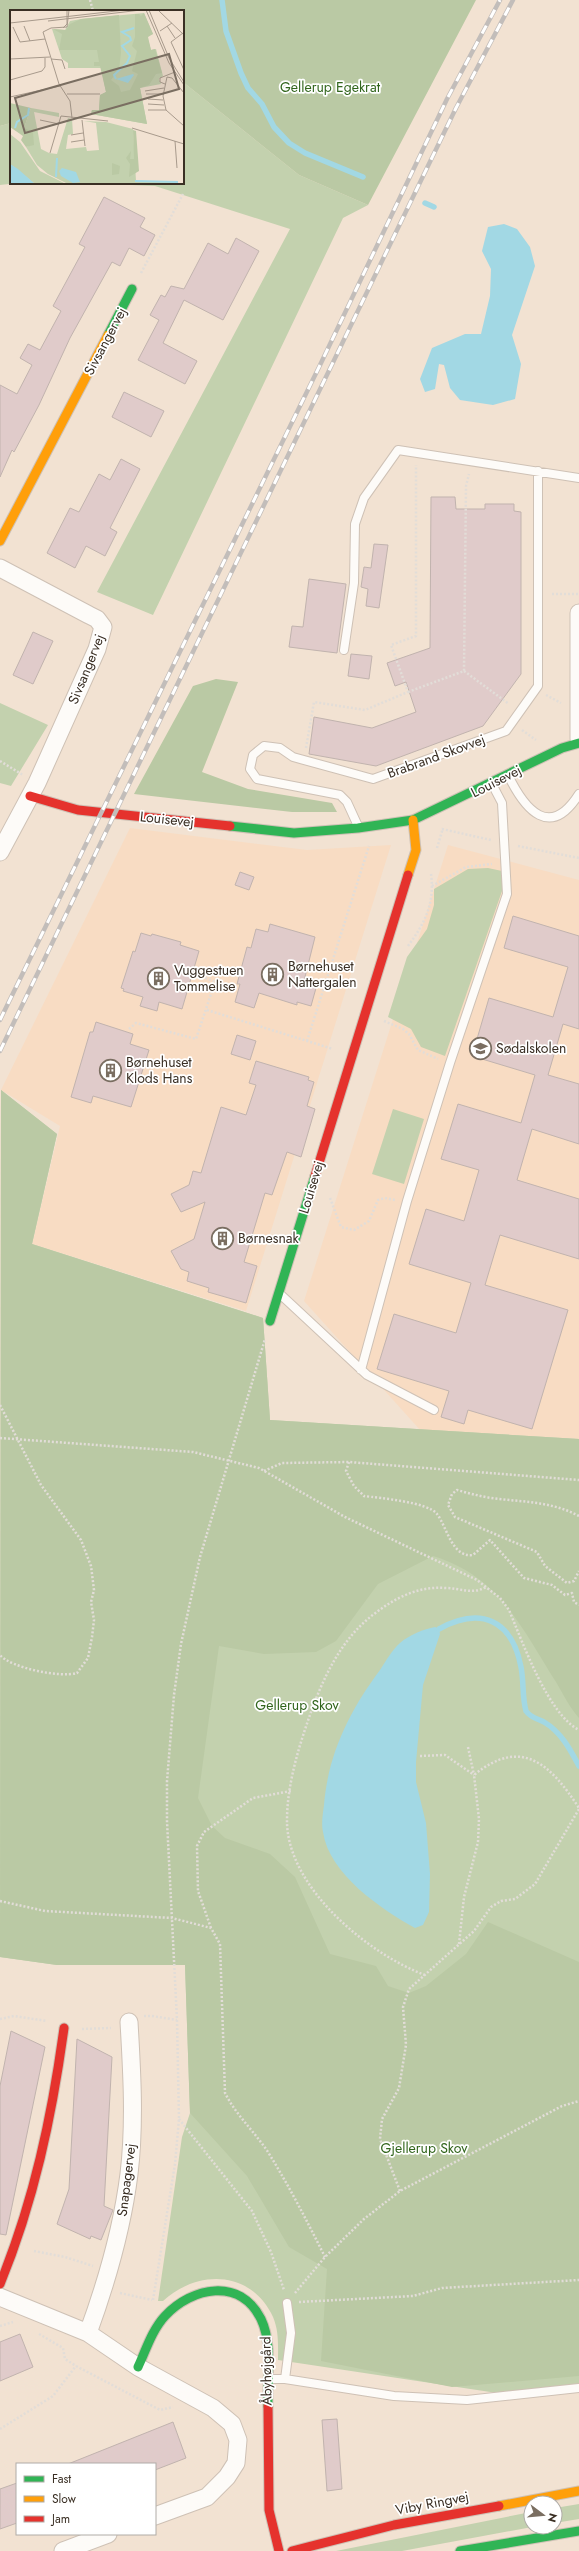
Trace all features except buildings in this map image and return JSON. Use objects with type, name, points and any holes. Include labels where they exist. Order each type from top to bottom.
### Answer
[{"type":"street","name":"Sivsangervej","points":[[0,541],[132,289]]},
{"type":"street","name":"Sivsangervej","points":[[0,568],[89,615],[102,627],[97,649],[33,790]]},
{"type":"street","points":[[579,613],[579,739]]},
{"type":"street","name":"Louisevej","points":[[33,790],[78,810],[294,833],[358,828],[413,820],[562,748],[579,743]]},
{"type":"street","points":[[0,852],[33,790]]},
{"type":"street","name":"Louisevej","points":[[270,1320],[416,850],[413,820]]},
{"type":"street","name":"Snapagervej","points":[[88,2333],[108,2278],[129,2174],[133,2102],[129,2022]]},
{"type":"street","points":[[0,2284],[16,2247],[34,2195],[56,2086],[64,2028]]},
{"type":"street","name":"Åbyhøjgård","points":[[138,2367],[164,2317],[179,2301],[194,2292],[209,2289],[235,2293],[258,2311],[264,2322],[267,2338],[266,2379],[269,2510],[279,2551]]},
{"type":"street","points":[[0,2297],[88,2333],[138,2367],[183,2390],[213,2408],[232,2424],[238,2440],[236,2463],[227,2477],[207,2497],[156,2516]]},
{"type":"street","name":"Viby Ringvej","points":[[292,2551],[402,2524],[579,2491]]},
{"type":"street","points":[[460,2551],[579,2531]]},
{"type":"street","points":[[63,2551],[105,2535]]},
{"type":"lane","points":[[344,650],[354,583],[355,524],[360,508],[398,450],[579,478]]},
{"type":"lane","name":"Brabrand Skovvej","points":[[358,828],[347,802],[340,795],[258,779],[250,769],[253,755],[264,746],[280,748],[293,757],[373,779],[506,731],[538,686],[538,471]]},
{"type":"lane","points":[[508,775],[522,802],[542,816],[550,817],[564,813],[579,794]]},
{"type":"lane","points":[[362,1370],[407,1201],[450,1063],[507,894],[502,803],[491,783]]},
{"type":"lane","points":[[278,1292],[367,1375],[434,1410]]},
{"type":"lane","points":[[285,2379],[291,2333],[287,2303]]},
{"type":"lane","points":[[266,2379],[285,2379],[394,2396],[467,2400],[579,2388]]},
{"type":"path","points":[[90,0],[94,10]]},
{"type":"path","points":[[132,289],[183,194]]},
{"type":"path","points":[[408,692],[392,645],[416,636],[416,453]]},
{"type":"path","points":[[464,671],[466,486],[471,461]]},
{"type":"path","points":[[550,594],[579,594]]},
{"type":"path","points":[[304,760],[314,702],[365,710],[464,671]]},
{"type":"path","points":[[464,671],[520,712]]},
{"type":"path","points":[[547,696],[556,700]]},
{"type":"path","points":[[523,731],[534,738]]},
{"type":"path","points":[[0,761],[33,790]]},
{"type":"path","points":[[435,852],[446,817],[443,806]]},
{"type":"path","points":[[307,1041],[370,843],[370,826]]},
{"type":"path","points":[[432,886],[466,867],[506,864]]},
{"type":"path","points":[[406,949],[423,926],[430,911],[432,886],[430,868]]},
{"type":"path","points":[[129,1029],[136,1023],[196,1039],[207,1010],[215,982],[196,974]]},
{"type":"path","points":[[207,1010],[352,1054]]},
{"type":"path","points":[[380,1027],[384,1013]]},
{"type":"path","points":[[382,1020],[403,1029],[410,1034],[418,1050],[450,1063]]},
{"type":"path","points":[[326,1202],[329,1195],[341,1227],[354,1230],[369,1221],[378,1200],[385,1198],[407,1201]]},
{"type":"path","points":[[16,2247],[87,2263],[108,2278],[116,2290],[126,2295],[153,2300],[175,2164],[179,2119],[177,2020],[167,1781],[175,1688],[181,1644],[200,1556],[270,1320]]},
{"type":"path","points":[[0,1405],[41,1485],[81,1540],[91,1566],[94,1590],[91,1602],[94,1620],[88,1658],[77,1673],[29,1671],[3,1659],[0,1655]]},
{"type":"path","points":[[0,1438],[193,1452],[229,1460],[264,1471],[345,1517],[477,1580],[500,1598],[509,1610],[551,1703],[565,1719],[579,1730]]},
{"type":"path","points":[[264,1471],[282,1463],[349,1462],[579,1480]]},
{"type":"path","points":[[349,1462],[346,1471],[354,1486],[364,1496],[401,1500],[437,1513],[455,1548],[462,1554],[473,1555],[490,1540],[524,1578],[552,1585],[565,1595],[572,1593],[574,1602],[579,1605]]},
{"type":"path","points":[[579,1516],[570,1511],[531,1501],[490,1498],[457,1490],[452,1494],[448,1506],[455,1517],[537,1552],[545,1566],[567,1582],[574,1581],[579,1571]]},
{"type":"path","points":[[425,1975],[395,1962],[366,1942],[339,1920],[320,1898],[305,1876],[292,1850],[287,1821],[291,1791],[299,1748],[320,1688],[332,1662],[373,1615],[406,1593],[430,1587],[476,1593],[486,1587]]},
{"type":"path","points":[[459,1944],[464,1897],[478,1842],[478,1812],[474,1775],[468,1747]]},
{"type":"path","points":[[420,1756],[444,1755],[474,1775]]},
{"type":"path","points":[[400,2191],[380,2139],[382,2119],[399,2088],[406,2045],[403,2007],[409,1989],[474,1931],[491,1907],[501,1901],[516,1899],[528,1892],[535,1884],[579,1808],[567,1789],[548,1769],[528,1757],[516,1755],[502,1758],[474,1775]]},
{"type":"path","points":[[291,1791],[253,1798],[204,1832],[197,1846],[198,1891],[211,1928],[220,1944],[225,2093],[233,2108],[267,2151],[297,2201],[325,2257]]},
{"type":"path","points":[[0,1901],[45,1911],[172,1918],[211,1928]]},
{"type":"path","points":[[0,2019],[14,2016],[45,2020],[64,2028],[108,2029],[129,2022],[137,2017],[152,2016],[177,2020]]},
{"type":"path","points":[[287,2303],[325,2257],[364,2219],[400,2191],[562,2106],[579,2101]]},
{"type":"path","points":[[179,2119],[252,2211],[278,2271],[287,2303]]},
{"type":"path","points":[[287,2303],[413,2296],[442,2288],[579,2280]]},
{"type":"path","points":[[0,2326],[19,2322]]},
{"type":"path","points":[[38,2333],[63,2348],[65,2359],[76,2366],[160,2410],[178,2406],[183,2390]]},
{"type":"path","points":[[0,2429],[53,2396],[76,2366]]},
{"type":"shaded area","points":[[130,828],[307,850],[391,845],[246,1311],[32,1244],[60,1126],[1,1090]]},
{"type":"shaded area","name":"Sødalskolen","points":[[448,845],[579,880],[579,1439],[421,1431],[304,1301]]},
{"type":"green space","name":"Gellerup Egekrat","points":[[0,0],[476,0],[368,205],[299,175],[184,83],[184,10],[10,10],[10,123],[0,126]]},
{"type":"green space","points":[[184,83],[299,175],[368,205],[343,218],[153,615],[97,592],[290,229],[155,186],[106,184],[184,184]]},
{"type":"green space","points":[[10,123],[10,184],[0,185],[0,126]]},
{"type":"green space","points":[[216,679],[238,682],[202,772],[248,789],[332,803],[337,812],[292,812],[134,794],[193,686]]},
{"type":"green space","points":[[0,703],[48,725],[11,786],[0,783]]},
{"type":"green space","points":[[488,868],[502,871],[502,891],[445,1056],[421,1047],[411,1029],[388,1017],[407,957],[427,929],[434,905],[434,889],[468,869]]},
{"type":"green space","name":"Gjellerup Skov","points":[[1,1090],[57,1134],[32,1244],[263,1318],[270,1420],[579,1439],[579,2386],[497,2393],[278,2360],[278,2343],[275,2322],[263,2302],[251,2290],[238,2283],[223,2279],[192,2283],[163,2301],[158,2301],[182,2137],[190,2113],[185,1965],[57,1965],[0,1957]]},
{"type":"green space","name":"Gjellerup Skov","points":[[1,1090],[57,1134],[32,1244],[263,1318],[270,1420],[579,1439],[579,1718],[519,1623],[492,1590],[475,1576],[456,1565],[433,1556],[378,1584],[336,1641],[316,1652],[264,1654],[219,1646],[198,1798],[212,1826],[225,1838],[270,1854],[295,1877],[330,1954],[376,1966],[388,1986],[409,1993],[426,1986],[466,1954],[488,1922],[579,1962],[579,2376],[452,2387],[321,2361],[327,2269],[289,2247],[247,2176],[190,2113],[185,1965],[57,1965],[0,1957]]},
{"type":"green space","points":[[393,1109],[424,1119],[404,1184],[372,1174]]},
{"type":"green space","points":[[579,2504],[579,2519],[563,2522],[563,2507]]},
{"type":"green space","points":[[523,2514],[523,2529],[402,2551],[336,2551]]},
{"type":"water","points":[[504,224],[517,229],[530,247],[535,266],[512,335],[521,364],[515,399],[493,405],[460,400],[450,388],[444,365],[439,364],[435,389],[425,392],[420,379],[432,348],[465,334],[481,334],[490,296],[491,269],[482,251],[488,227]]},
{"type":"water","points":[[435,1627],[439,1629],[440,1634],[423,1685],[416,1762],[416,1782],[426,1823],[430,1874],[429,1912],[423,1925],[415,1928],[387,1911],[358,1889],[346,1876],[335,1862],[327,1847],[322,1829],[322,1818],[330,1768],[342,1733],[359,1701],[397,1646],[412,1635]]},
{"type":"waterway","points":[[222,0],[226,31],[241,73],[248,88],[262,104],[274,127],[289,143],[305,153],[363,177]]},
{"type":"waterway","points":[[425,203],[434,207]]},
{"type":"waterway","points":[[439,1629],[454,1622],[468,1619],[481,1619],[492,1622],[502,1628],[510,1638],[517,1651],[522,1673],[526,1711],[532,1717],[550,1726],[560,1736],[579,1766]]},
{"type":"railway","points":[[0,1020],[321,363],[447,99],[500,0]]},
{"type":"railway","points":[[0,1051],[456,108],[513,0]]},
{"type":"traffic: fast","points":[[108,335],[132,289]]},
{"type":"traffic: fast","points":[[230,826],[294,833],[358,828],[413,820],[562,748],[579,743]]},
{"type":"traffic: fast","points":[[270,1321],[315,1176]]},
{"type":"traffic: fast","points":[[138,2367],[156,2327],[176,2306],[188,2298],[202,2293],[215,2291],[229,2292],[241,2297],[252,2306],[261,2319],[265,2329],[269,2362],[268,2406]]},
{"type":"traffic: fast","points":[[460,2551],[579,2531]]},
{"type":"traffic: slow","points":[[0,541],[108,335]]},
{"type":"traffic: slow","points":[[408,875],[416,850],[413,820]]},
{"type":"traffic: slow","points":[[499,2506],[579,2491]]},
{"type":"traffic: jam","points":[[30,796],[78,810],[230,826]]},
{"type":"traffic: jam","points":[[315,1176],[408,875]]},
{"type":"traffic: jam","points":[[0,2284],[23,2221],[32,2190],[54,2093],[64,2028]]},
{"type":"traffic: jam","points":[[268,2406],[269,2510],[279,2551]]},
{"type":"traffic: jam","points":[[292,2551],[394,2525],[499,2506]]},
{"type":"place","name":"Børnehuset Nattergalen","points":[[273,974]]},
{"type":"place","name":"Vuggestuen Tommelise","points":[[158,978]]},
{"type":"place","name":"Sødalskolen","points":[[481,1048]]},
{"type":"place","name":"Børnehuset Klods Hans","points":[[111,1070]]},
{"type":"place","name":"Børnesnak","points":[[223,1238]]},
{"type":"park label","name":"Gellerup Skov","points":[[297,1705]]}]
